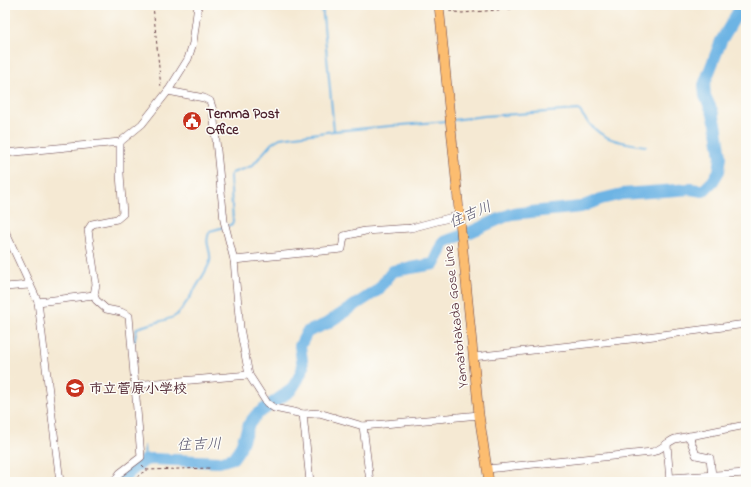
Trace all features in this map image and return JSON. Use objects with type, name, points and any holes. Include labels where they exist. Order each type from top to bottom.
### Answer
[{"type":"main road","name":"Yamatotakada Gose Line","points":[[440,8],[479,415],[489,482]]},
{"type":"street","points":[[5,153],[120,142],[142,124],[168,91],[188,59],[193,43],[198,5]]},
{"type":"street","points":[[168,91],[204,98],[210,101],[213,110],[224,221],[234,260],[240,328],[249,375],[267,403],[274,408],[303,414],[320,413],[363,426],[479,415]]},
{"type":"street","points":[[114,482],[120,473],[141,457],[129,316],[121,312],[106,309],[96,300],[94,295],[96,284],[88,230],[92,224],[117,219],[123,214],[120,174],[120,142]]},
{"type":"street","points":[[234,260],[342,249],[344,236],[365,231],[411,228],[460,216]]},
{"type":"street","points":[[5,231],[38,302],[60,482]]},
{"type":"street","points":[[5,287],[29,284]]},
{"type":"street","points":[[38,302],[94,295]]},
{"type":"street","points":[[474,357],[631,340],[746,324]]},
{"type":"street","points":[[134,386],[249,375]]},
{"type":"street","points":[[303,414],[310,482]]},
{"type":"street","points":[[363,426],[370,482]]},
{"type":"street","points":[[487,469],[658,451],[675,439],[746,426]]},
{"type":"street","points":[[689,436],[696,455],[710,458],[712,476]]},
{"type":"street","points":[[667,444],[670,480],[746,473]]},
{"type":"path","points":[[153,5],[161,100]]},
{"type":"path","points":[[440,8],[462,13],[556,5]]},
{"type":"path","points":[[133,482],[140,474],[147,470],[211,468]]},
{"type":"waterway","points":[[322,5],[334,131]]},
{"type":"waterway","name":"住吉川","points":[[120,482],[145,460],[219,462],[233,458],[240,448],[249,424],[256,415],[291,390],[298,379],[303,368],[300,346],[307,332],[326,324],[378,290],[393,271],[434,264],[444,242],[511,214],[581,207],[601,199],[622,194],[691,189],[703,191],[713,181],[719,171],[721,156],[716,124],[705,96],[704,85],[721,41],[742,5]]},
{"type":"waterway","points":[[453,120],[484,116],[579,110],[593,127],[607,137],[625,143],[646,146]]},
{"type":"waterway","points":[[228,226],[232,224],[233,221],[230,176],[232,173],[252,166],[272,143],[280,138],[334,131],[447,121]]},
{"type":"waterway","points":[[134,342],[137,328],[172,318],[183,307],[200,281],[210,261],[210,253],[207,243],[210,231],[224,227]]},
{"type":"waterway","points":[[144,446],[145,460]]},
{"type":"place","name":"Temma Post Office","points":[[192,121]]},
{"type":"place","name":"市立菅原小学校","points":[[75,388]]}]
